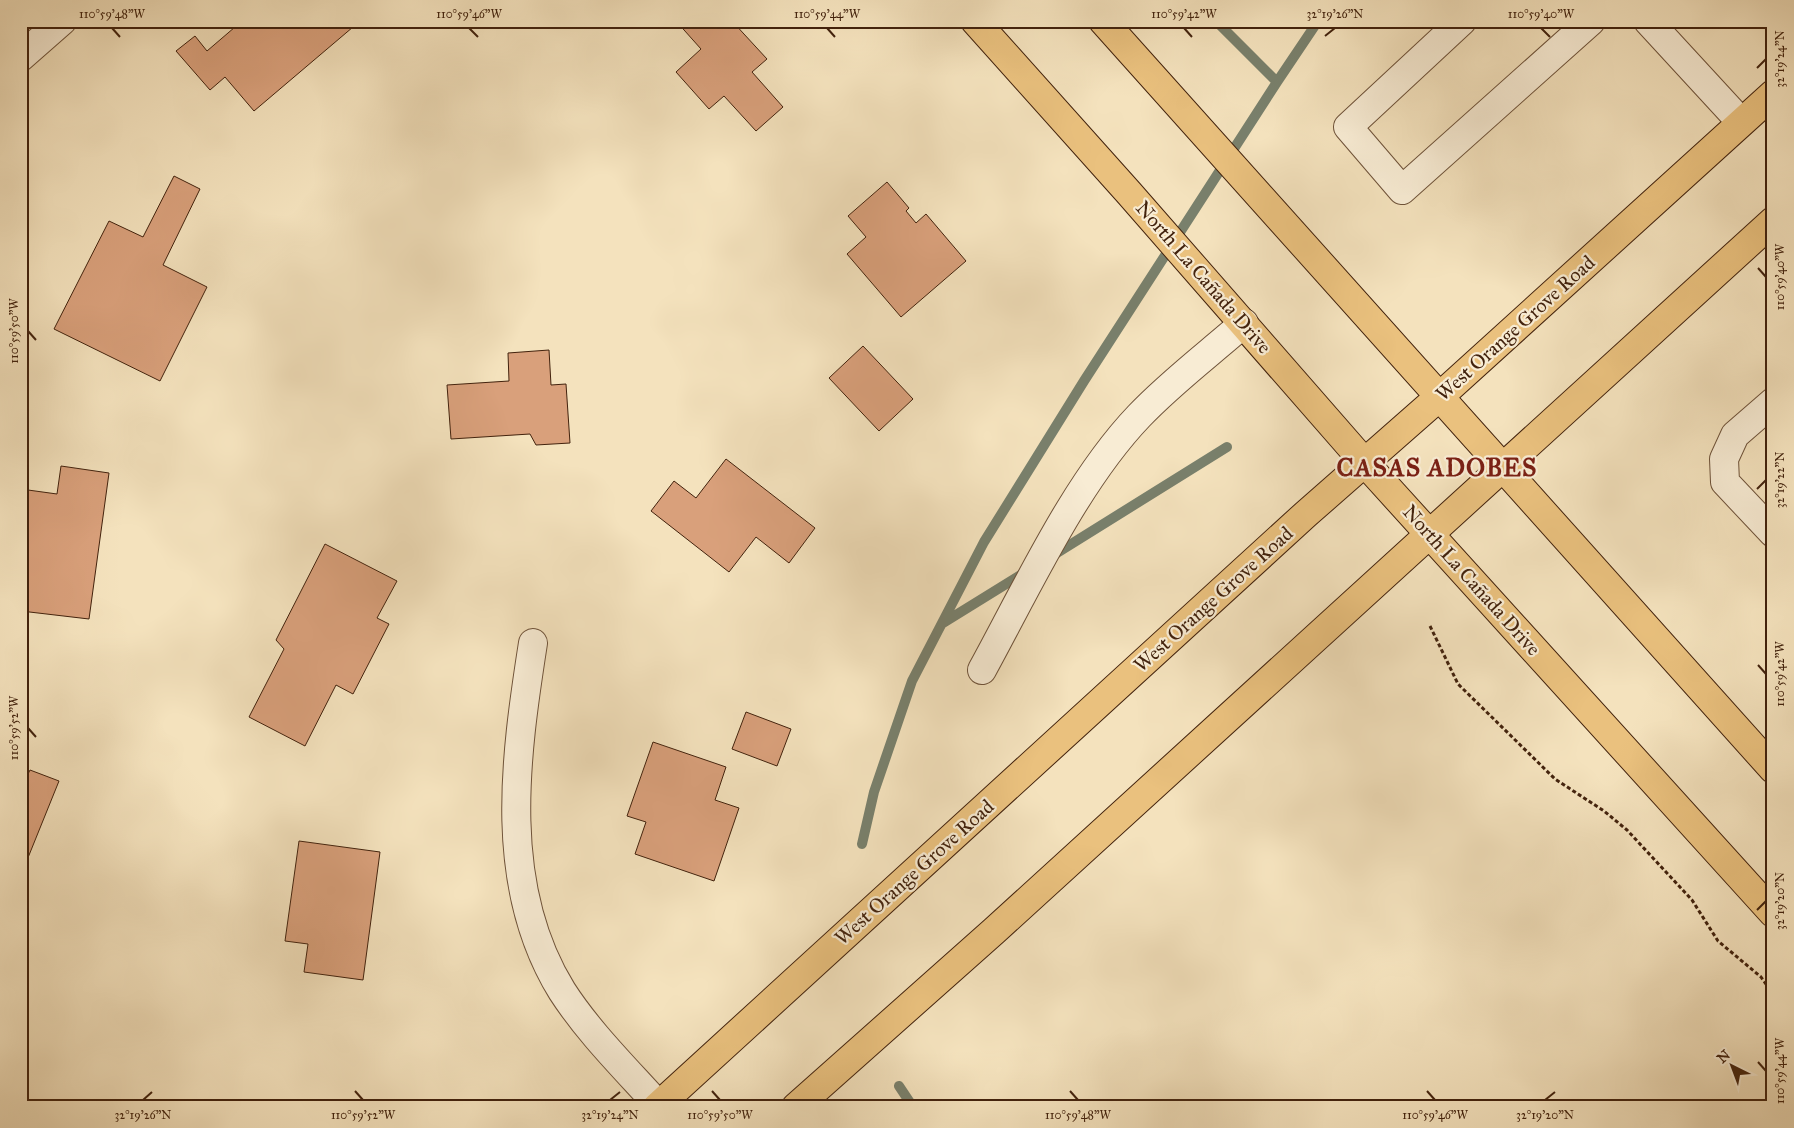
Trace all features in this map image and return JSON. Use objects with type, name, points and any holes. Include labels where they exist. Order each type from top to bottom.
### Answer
[{"type":"main road","name":"North La Cañada Drive","points":[[975,21],[1129,192],[1365,462],[1773,913]]},
{"type":"main road","points":[[1103,21],[1438,398],[1503,467],[1773,769]]},
{"type":"main road","name":"West Orange Grove Road","points":[[658,1106],[1306,514],[1438,398],[1773,94]]},
{"type":"main road","points":[[796,1107],[994,931],[1773,221]]},
{"type":"street","points":[[21,57],[62,21]]},
{"type":"street","points":[[1462,21],[1348,127],[1402,190],[1591,21]]},
{"type":"street","points":[[1648,21],[1741,122]]},
{"type":"street","points":[[982,670],[1070,510],[1115,444],[1140,415],[1244,323]]},
{"type":"street","points":[[1773,402],[1735,435],[1724,459],[1725,482],[1773,533]]},
{"type":"street","points":[[533,643],[520,724],[517,774],[517,840],[531,923],[550,970],[563,992],[620,1064],[658,1106]]},
{"type":"path","points":[[1430,626],[1458,684],[1555,779],[1604,811],[1627,830],[1692,900],[1718,941],[1761,977],[1773,994]]},
{"type":"building","points":[[242,21],[348,21],[353,27],[254,111],[225,77],[210,90],[176,51],[195,36],[207,51]]},
{"type":"building","points":[[676,21],[732,21],[767,59],[752,72],[783,107],[756,131],[724,96],[709,109],[676,72],[701,49]]},
{"type":"building","points":[[174,176],[200,189],[163,265],[207,287],[160,381],[54,329],[109,221],[143,237]]},
{"type":"building","points":[[887,182],[909,208],[906,211],[916,223],[926,214],[966,261],[901,317],[847,254],[866,237],[848,216]]},
{"type":"building","points":[[863,346],[913,399],[879,431],[829,378]]},
{"type":"building","points":[[549,350],[551,385],[566,384],[570,443],[536,445],[530,434],[451,439],[447,385],[509,381],[508,353]]},
{"type":"building","points":[[726,459],[815,528],[789,563],[756,537],[729,572],[651,511],[674,481],[696,498]]},
{"type":"building","points":[[61,466],[109,473],[89,619],[21,611],[21,541],[28,490],[57,494]]},
{"type":"building","points":[[325,544],[397,581],[377,618],[389,624],[353,694],[336,685],[305,746],[249,717],[284,649],[276,640]]},
{"type":"building","points":[[746,712],[791,729],[777,766],[732,749]]},
{"type":"building","points":[[653,742],[726,767],[715,800],[739,808],[714,881],[635,854],[646,822],[627,816]]},
{"type":"building","points":[[30,770],[59,781],[21,875],[21,788]]},
{"type":"building","points":[[299,841],[380,852],[363,980],[304,972],[308,944],[285,941]]},
{"type":"waterway","points":[[1216,21],[1277,82]]},
{"type":"waterway","points":[[862,844],[874,792],[912,681],[984,542],[1084,381],[1318,21]]},
{"type":"waterway","points":[[1052,556],[1227,447]]},
{"type":"waterway","points":[[943,623],[1027,571]]},
{"type":"waterway","points":[[899,1086],[913,1107]]},
{"type":"district","name":"CASAS ADOBES","points":[[1437,467]]}]
